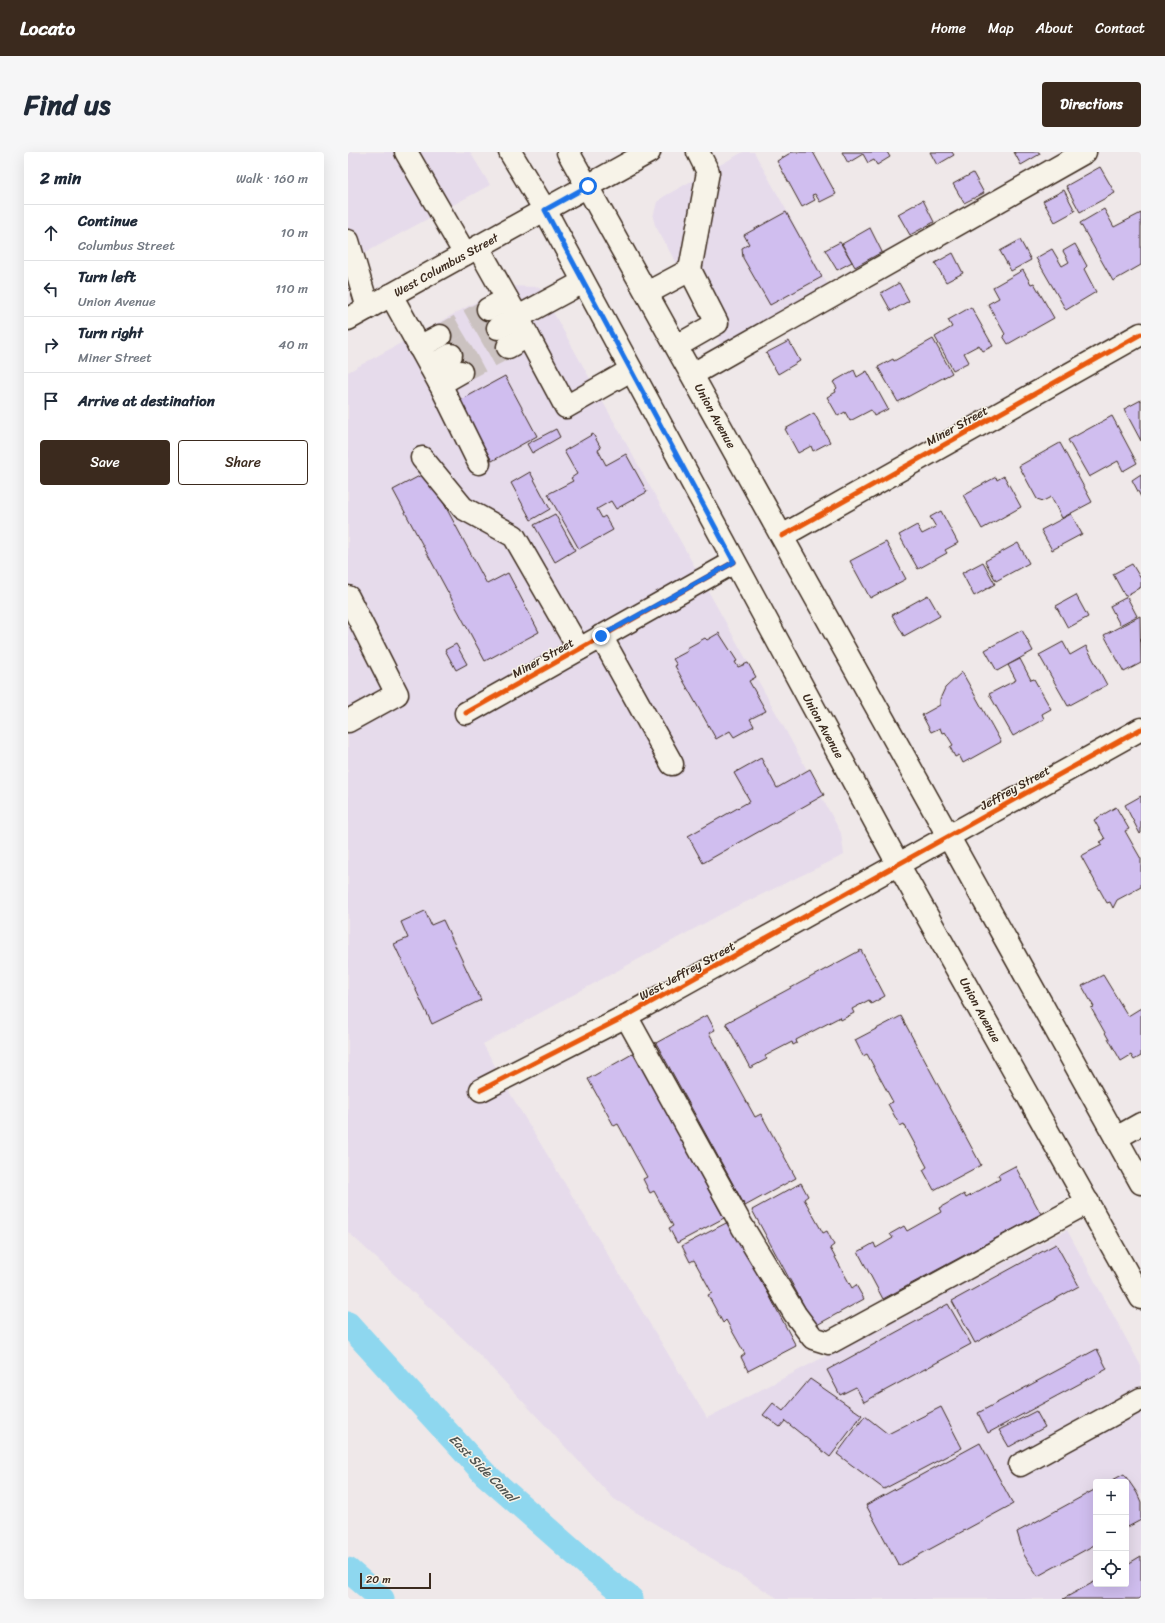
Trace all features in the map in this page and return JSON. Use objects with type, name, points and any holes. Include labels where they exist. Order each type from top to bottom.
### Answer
[{"type":"main road","points":[[406,152],[471,251],[507,298],[566,406],[631,370]]},
{"type":"main road","name":"Union Avenue","points":[[568,152],[648,293],[947,837],[1141,1183]]},
{"type":"main road","name":"West Columbus Street","points":[[348,319],[650,152]]},
{"type":"main road","points":[[677,346],[717,323],[690,270],[708,172],[698,152]]},
{"type":"main road","points":[[692,374],[1086,152]]},
{"type":"main road","name":"Union Avenue","points":[[512,157],[545,210],[898,864],[1141,1298]]},
{"type":"main road","points":[[348,241],[368,308]]},
{"type":"main road","points":[[648,293],[690,270]]},
{"type":"main road","points":[[503,338],[523,327],[583,282]]},
{"type":"main road","points":[[391,295],[435,375],[479,463]]},
{"type":"main road","points":[[488,309],[507,298]]},
{"type":"main road","name":"Miner Street","points":[[782,536],[1141,334]]},
{"type":"main road","points":[[420,347],[440,336]]},
{"type":"main road","points":[[435,375],[456,364]]},
{"type":"main road","points":[[422,458],[463,508],[514,536],[579,649]]},
{"type":"main road","name":"Miner Street","points":[[466,713],[734,562]]},
{"type":"main road","points":[[348,598],[398,694],[348,721]]},
{"type":"main road","points":[[601,636],[672,764]]},
{"type":"main road","name":"Jeffrey Street","points":[[898,864],[1141,729]]},
{"type":"main road","name":"West Jeffrey Street","points":[[482,1090],[626,1016],[898,864]]},
{"type":"main road","points":[[626,1016],[742,1226],[795,1314],[813,1338],[829,1343],[1088,1202]]},
{"type":"main road","points":[[1116,1138],[1141,1124]]},
{"type":"main road","points":[[1020,1466],[1141,1399]]},
{"type":"shaded area","points":[[348,152],[470,152],[490,185],[348,262]]},
{"type":"shaded area","points":[[743,152],[754,152],[828,285],[721,344],[655,225],[653,217],[657,202],[663,197]]},
{"type":"shaded area","points":[[505,286],[539,287],[780,720],[841,833],[844,855],[725,912],[483,1044],[511,1095],[707,1418],[1067,1230],[1141,1366],[1141,1599],[779,1599],[614,1499],[472,1347],[348,1232],[348,372]]},
{"type":"building","points":[[792,152],[813,152],[836,194],[820,202],[815,194],[812,195],[815,200],[802,207],[777,161]]},
{"type":"building","points":[[842,152],[887,152],[890,157],[877,165],[874,160],[868,163],[863,154],[848,163]]},
{"type":"building","points":[[930,152],[952,152],[954,155],[937,165]]},
{"type":"building","points":[[1014,152],[1039,152],[1040,154],[1021,165]]},
{"type":"building","points":[[1100,167],[1115,193],[1080,212],[1066,186]]},
{"type":"building","points":[[973,173],[984,193],[964,203],[953,184]]},
{"type":"building","points":[[1064,190],[1075,211],[1055,222],[1043,201]]},
{"type":"building","points":[[923,200],[934,222],[910,235],[898,214]]},
{"type":"building","points":[[1104,209],[1114,227],[1141,213],[1141,265],[1113,281],[1080,223]]},
{"type":"building","points":[[786,212],[822,277],[770,305],[743,258],[742,248],[749,244],[744,235]]},
{"type":"building","points":[[870,228],[882,252],[855,267],[842,244]]},
{"type":"building","points":[[1020,240],[1031,260],[1011,271],[1000,251]]},
{"type":"building","points":[[840,242],[852,262],[837,270],[825,250]]},
{"type":"building","points":[[1075,244],[1087,266],[1084,269],[1096,292],[1066,310],[1036,258],[1052,249],[1062,266],[1069,262],[1063,251]]},
{"type":"building","points":[[953,253],[963,273],[946,282],[935,263]]},
{"type":"building","points":[[1023,270],[1031,284],[1034,283],[1054,318],[1008,344],[1003,336],[1005,334],[988,304],[999,298],[993,287]]},
{"type":"building","points":[[899,283],[909,301],[891,311],[881,293]]},
{"type":"building","points":[[971,307],[993,346],[983,351],[979,345],[964,353],[969,362],[953,370],[935,337],[952,327],[948,320]]},
{"type":"building","points":[[933,339],[952,373],[898,402],[878,367],[893,359],[894,361]]},
{"type":"building","points":[[789,341],[800,361],[778,374],[766,353]]},
{"type":"building","points":[[854,370],[857,377],[867,371],[888,409],[874,416],[871,410],[850,421],[845,412],[838,416],[827,397],[836,392],[835,390],[837,388],[833,382]]},
{"type":"building","points":[[505,376],[537,436],[492,461],[459,401]]},
{"type":"building","points":[[1141,400],[1141,441],[1124,409]]},
{"type":"building","points":[[814,413],[830,442],[813,451],[811,446],[798,453],[785,429]]},
{"type":"building","points":[[1112,416],[1137,463],[1123,471],[1118,461],[1089,477],[1068,440]]},
{"type":"building","points":[[556,429],[560,437],[532,453],[527,444]]},
{"type":"building","points":[[593,434],[601,448],[598,450],[606,465],[626,454],[647,492],[616,509],[611,501],[597,509],[602,518],[605,516],[613,530],[579,549],[548,494],[573,481],[571,478],[577,474],[564,451]]},
{"type":"building","points":[[1060,443],[1092,502],[1062,518],[1051,497],[1043,501],[1037,499],[1019,466]]},
{"type":"building","points":[[427,472],[487,584],[508,573],[539,632],[485,661],[393,490]]},
{"type":"building","points":[[530,472],[550,509],[531,520],[511,483]]},
{"type":"building","points":[[1141,474],[1141,497],[1132,480]]},
{"type":"building","points":[[1004,476],[1021,507],[982,529],[963,495],[996,477],[997,480]]},
{"type":"building","points":[[941,511],[958,543],[945,550],[947,553],[918,569],[899,535],[917,525],[922,534],[936,527],[930,517]]},
{"type":"building","points":[[555,514],[575,550],[555,562],[534,525]]},
{"type":"building","points":[[1071,514],[1082,534],[1052,550],[1041,530]]},
{"type":"building","points":[[886,542],[906,579],[870,598],[850,561]]},
{"type":"building","points":[[1018,543],[1029,563],[996,581],[985,561]]},
{"type":"building","points":[[983,562],[995,584],[974,596],[962,573]]},
{"type":"building","points":[[1132,564],[1141,579],[1141,587],[1125,596],[1113,574]]},
{"type":"building","points":[[928,595],[940,616],[904,636],[892,615]]},
{"type":"building","points":[[1076,595],[1088,617],[1068,628],[1056,606]]},
{"type":"building","points":[[1127,597],[1137,616],[1120,625],[1110,606]]},
{"type":"building","points":[[1140,616],[1141,663],[1124,672],[1104,635]]},
{"type":"building","points":[[1022,630],[1033,651],[997,671],[985,650]]},
{"type":"building","points":[[719,633],[737,661],[735,662],[738,667],[748,663],[756,677],[749,681],[766,711],[750,719],[754,726],[734,737],[730,731],[716,739],[675,666],[677,665],[673,659],[688,651],[687,648],[705,638],[707,640]]},
{"type":"building","points":[[1063,642],[1070,655],[1086,646],[1107,685],[1068,706],[1039,655]]},
{"type":"building","points":[[456,644],[467,664],[456,670],[445,650]]},
{"type":"building","points":[[1020,659],[1031,680],[1034,679],[1051,709],[1042,714],[1044,719],[1013,736],[989,694],[1016,680],[1008,665]]},
{"type":"building","points":[[962,672],[1001,742],[963,763],[959,755],[955,757],[950,747],[953,745],[945,732],[942,733],[940,728],[931,732],[922,715],[940,705],[940,699],[945,688]]},
{"type":"building","points":[[761,758],[777,788],[810,769],[824,795],[703,863],[688,836],[750,801],[734,773]]},
{"type":"building","points":[[1141,796],[1141,833],[1140,834],[1125,805]]},
{"type":"building","points":[[1116,807],[1129,829],[1125,831],[1141,859],[1141,887],[1117,900],[1113,908],[1110,902],[1107,903],[1081,856],[1102,845],[1100,842],[1105,839],[1094,820]]},
{"type":"building","points":[[425,911],[431,925],[443,920],[481,1000],[432,1024],[394,944],[408,938],[401,922]]},
{"type":"building","points":[[861,950],[885,996],[871,1004],[869,1000],[852,1009],[854,1013],[841,1020],[840,1017],[796,1040],[797,1043],[793,1045],[792,1042],[765,1056],[767,1059],[750,1068],[726,1023]]},
{"type":"building","points":[[1103,975],[1128,1016],[1141,1008],[1141,1056],[1134,1060],[1131,1055],[1121,1061],[1091,1008],[1094,1007],[1082,986]]},
{"type":"building","points":[[707,1015],[715,1030],[709,1033],[755,1117],[761,1114],[796,1178],[745,1206],[656,1043]]},
{"type":"building","points":[[901,1016],[981,1165],[934,1190],[923,1170],[927,1167],[904,1124],[900,1126],[888,1104],[893,1102],[867,1054],[863,1056],[855,1040]]},
{"type":"building","points":[[634,1053],[724,1218],[677,1243],[669,1228],[673,1226],[654,1191],[650,1193],[643,1179],[647,1177],[618,1124],[614,1126],[588,1079]]},
{"type":"building","points":[[1015,1166],[1041,1214],[883,1299],[858,1252],[874,1243],[876,1248],[893,1238],[890,1234],[904,1226],[907,1231],[941,1212],[939,1208],[964,1194],[966,1198],[1000,1179],[998,1175]]},
{"type":"building","points":[[801,1183],[808,1196],[804,1199],[823,1233],[827,1231],[834,1245],[830,1248],[852,1288],[856,1285],[864,1299],[815,1326],[752,1210]]},
{"type":"building","points":[[730,1221],[796,1346],[748,1371],[741,1357],[745,1354],[726,1320],[723,1323],[708,1295],[712,1293],[694,1260],[690,1262],[682,1246]]},
{"type":"building","points":[[1056,1244],[1079,1286],[975,1343],[952,1301]]},
{"type":"building","points":[[948,1304],[971,1344],[864,1402],[856,1387],[840,1395],[827,1370]]},
{"type":"building","points":[[1097,1349],[1107,1369],[988,1433],[978,1413]]},
{"type":"building","points":[[810,1379],[862,1415],[830,1457],[785,1421],[780,1427],[763,1415],[773,1403],[783,1411]]},
{"type":"building","points":[[941,1407],[962,1448],[884,1489],[837,1454],[865,1416],[888,1434]]},
{"type":"building","points":[[1036,1411],[1045,1427],[1009,1447],[999,1430]]},
{"type":"building","points":[[980,1443],[1013,1504],[899,1566],[866,1505]]},
{"type":"building","points":[[1124,1474],[1127,1479],[1115,1479]]},
{"type":"building","points":[[1129,1481],[1141,1502],[1141,1520],[1129,1526]]},
{"type":"building","points":[[1093,1491],[1093,1546],[1038,1576],[1024,1555],[1017,1532]]},
{"type":"building","points":[[1141,1556],[1141,1599],[1063,1599],[1093,1583],[1093,1587],[1129,1587],[1129,1563]]},
{"type":"waterway","name":"East Side Canal","points":[[348,1324],[485,1474],[595,1571],[631,1599]]},
{"type":"waterway","points":[[348,1570],[382,1599]]},
{"type":"tunnel","points":[[440,336],[488,309]]},
{"type":"tunnel","points":[[451,355],[498,328]]},
{"type":"tunnel","points":[[461,372],[508,347]]},
{"type":"cycle path","points":[[782,536],[1141,334]]},
{"type":"cycle path","points":[[466,713],[734,562]]},
{"type":"cycle path","points":[[481,1090],[626,1016],[1141,729]]},
{"type":"route","points":[[588,186],[545,210],[734,562],[601,636]]}]
